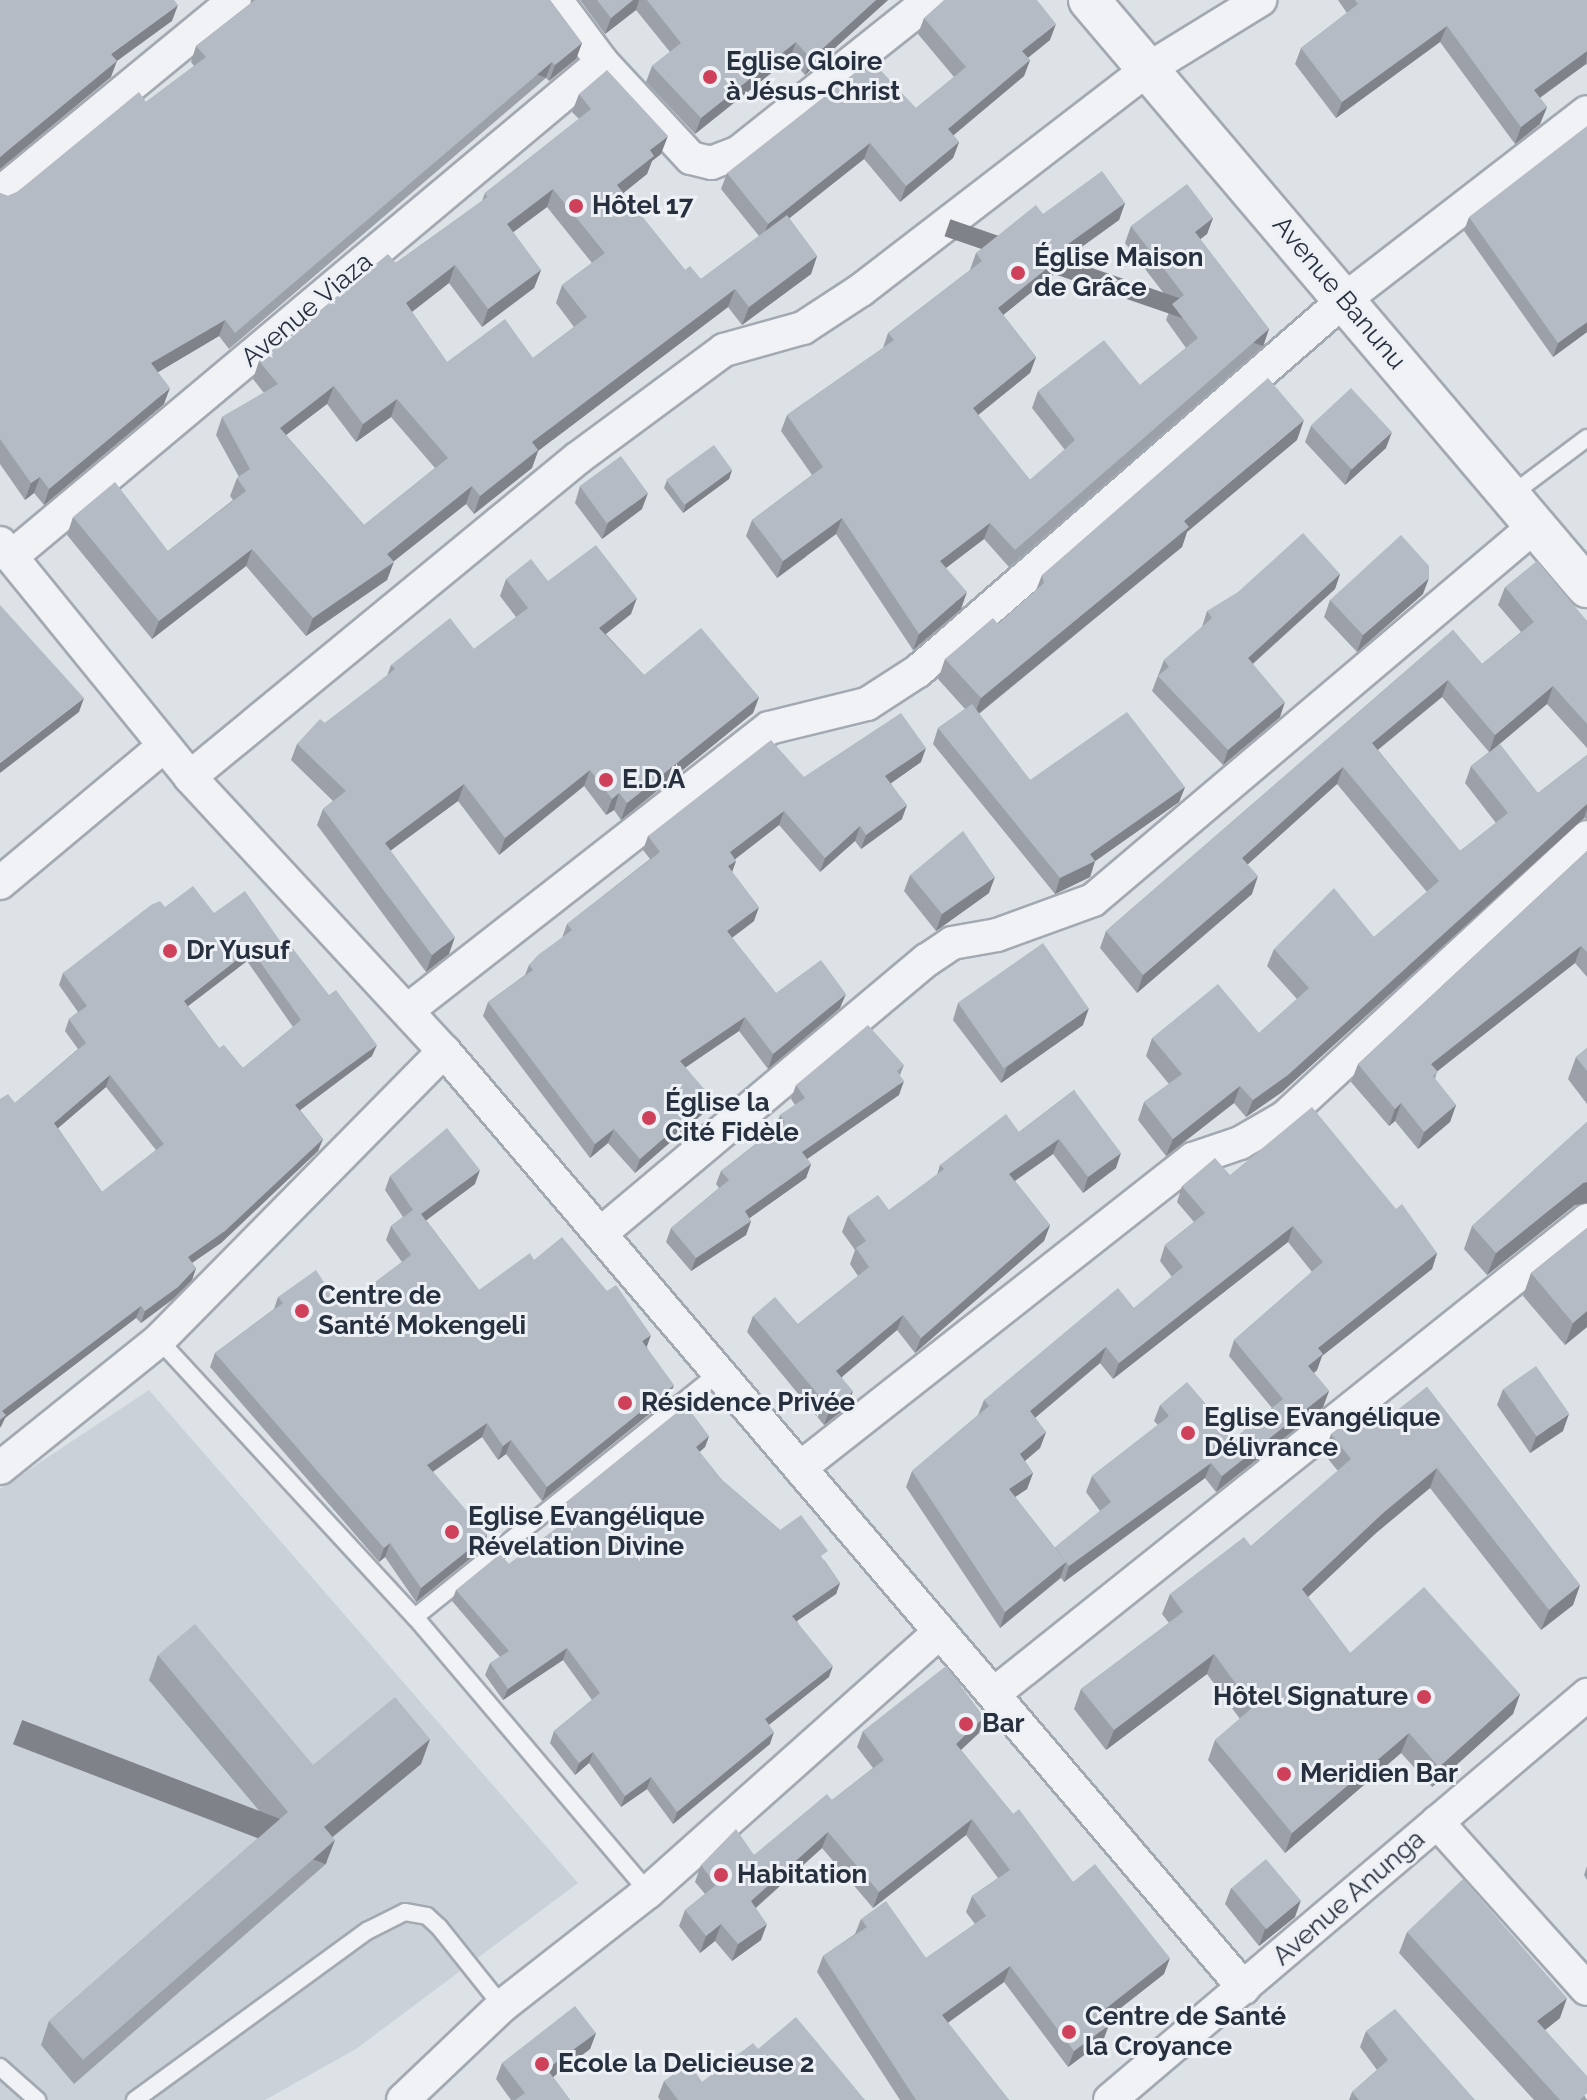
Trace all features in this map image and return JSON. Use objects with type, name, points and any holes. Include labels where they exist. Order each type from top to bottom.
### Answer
[{"type":"street","points":[[556,0],[602,62],[691,158],[711,163],[739,152],[930,0]]},
{"type":"street","name":"Avenue Banunu","points":[[1089,0],[1587,587]]},
{"type":"street","points":[[190,777],[578,458],[724,350],[803,328],[861,290],[1148,69],[1260,0]]},
{"type":"street","points":[[0,193],[216,5]]},
{"type":"street","name":"Avenue Viaza","points":[[5,550],[602,62]]},
{"type":"street","points":[[408,1010],[769,728],[867,704],[918,671],[1344,300],[1587,112]]},
{"type":"street","points":[[600,1234],[927,960],[952,943],[997,935],[1093,900],[1523,510]]},
{"type":"street","points":[[5,550],[190,777],[444,1051],[1244,1988]]},
{"type":"street","points":[[0,883],[164,746]]},
{"type":"street","points":[[800,1468],[1193,1159],[1240,1143],[1285,1117],[1587,837]]},
{"type":"street","points":[[0,1468],[159,1340],[444,1051]]},
{"type":"street","points":[[995,1693],[1587,1220]]},
{"type":"street","points":[[403,2100],[502,2006],[648,1892],[940,1632]]},
{"type":"street","name":"Avenue Anunga","points":[[1110,2100],[1587,1695]]},
{"type":"street","points":[[1437,1822],[1587,1989]]},
{"type":"lane","points":[[1523,510],[1587,438]]},
{"type":"lane","points":[[159,1340],[415,1617],[648,1892]]},
{"type":"lane","points":[[415,1617],[718,1373]]},
{"type":"lane","points":[[135,2100],[367,1931],[405,1912],[427,1916],[439,1927],[502,2006]]},
{"type":"lane","points":[[0,2067],[37,2100]]},
{"type":"shaded area","points":[[149,1390],[578,1883],[356,2049],[265,2100],[0,2100],[0,1489]]},
{"type":"building","points":[[0,0],[174,0],[178,5],[111,54],[117,61],[0,157]]},
{"type":"building","points":[[255,0],[550,0],[582,43],[555,65],[552,62],[235,333],[225,320],[151,363],[170,388],[49,489],[40,477],[31,483],[0,439],[0,193],[8,196],[17,192],[139,92],[146,102],[206,57],[196,46]]},
{"type":"building","points":[[597,0],[633,0],[611,18]]},
{"type":"building","points":[[647,0],[876,0],[811,59],[796,42],[701,118],[652,66],[681,43]]},
{"type":"building","points":[[944,0],[1037,0],[1056,24],[1022,51],[1030,60],[948,129],[959,142],[906,186],[870,143],[768,224],[727,173],[871,60],[916,108],[966,67],[924,18]]},
{"type":"building","points":[[1355,0],[1587,0],[1587,51],[1534,90],[1547,107],[1521,127],[1447,26],[1342,102],[1301,48],[1358,4]]},
{"type":"building","points":[[607,70],[668,136],[650,150],[654,156],[617,185],[685,270],[690,266],[701,279],[787,215],[817,256],[749,307],[735,289],[532,442],[538,450],[480,496],[472,486],[387,554],[394,562],[313,618],[252,549],[159,621],[73,517],[115,482],[168,551],[246,491],[237,478],[250,469],[222,417],[278,384],[259,361],[388,254],[396,263],[487,197],[485,193],[591,109],[579,94]],"holes":[[[553,189],[605,253],[562,285],[587,317],[533,358],[505,319],[447,362],[406,303],[455,265],[488,309],[541,270],[507,224]],[[334,386],[363,424],[397,399],[448,458],[364,525],[280,428]]]},
{"type":"building","points":[[1587,126],[1587,322],[1558,343],[1469,217]]},
{"type":"building","points":[[1102,171],[1125,203],[1068,244],[1071,249],[998,308],[1036,357],[973,408],[1030,480],[1075,440],[1038,391],[1104,340],[1140,385],[1198,338],[1172,304],[1184,295],[1131,226],[1187,184],[1213,218],[1195,232],[1269,329],[1015,550],[990,523],[940,561],[967,592],[919,634],[842,518],[783,561],[752,520],[823,467],[787,415],[894,340],[888,333],[982,261],[976,253],[1036,205],[1043,214]]},
{"type":"building","points":[[1268,378],[1304,420],[1184,521],[1189,527],[981,698],[945,659],[993,618],[998,624],[1044,583],[1042,575]]},
{"type":"building","points":[[1351,388],[1392,432],[1352,469],[1311,426]]},
{"type":"building","points":[[714,445],[732,470],[684,505],[666,480]]},
{"type":"building","points":[[621,456],[648,493],[607,523],[580,486]]},
{"type":"building","points":[[1303,533],[1340,574],[1248,658],[1285,702],[1228,750],[1158,676],[1169,667],[1164,660],[1212,618],[1207,611],[1238,592]]},
{"type":"building","points":[[1401,535],[1429,566],[1429,578],[1363,635],[1330,600]]},
{"type":"building","points":[[596,545],[637,598],[599,628],[644,675],[701,628],[759,697],[627,803],[619,793],[612,799],[590,770],[505,838],[464,784],[385,843],[455,937],[432,955],[323,809],[346,791],[297,744],[320,719],[325,723],[395,669],[391,665],[450,618],[474,649],[528,608],[506,579],[531,559],[548,581]]},
{"type":"building","points":[[1537,561],[1587,621],[1587,724],[1553,686],[1495,735],[1448,680],[1372,743],[1460,851],[1508,813],[1471,766],[1500,744],[1538,793],[1587,755],[1587,804],[1288,1075],[1253,1100],[1240,1086],[1173,1139],[1144,1102],[1182,1074],[1152,1038],[1218,984],[1259,1033],[1309,988],[1274,949],[1334,888],[1374,937],[1439,881],[1343,767],[1242,858],[1258,876],[1143,975],[1106,931],[1453,630],[1482,664],[1534,622],[1505,587]]},
{"type":"building","points":[[0,605],[84,698],[0,763]]},
{"type":"building","points":[[972,704],[1030,780],[1127,712],[1185,787],[1090,854],[1095,861],[1060,878],[938,728]]},
{"type":"building","points":[[901,713],[926,748],[885,776],[907,805],[866,835],[860,826],[825,858],[784,811],[730,852],[736,861],[728,866],[759,907],[727,931],[776,993],[821,960],[846,994],[773,1054],[745,1017],[680,1061],[711,1097],[640,1159],[614,1129],[595,1144],[488,1002],[533,970],[529,965],[538,955],[572,930],[567,924],[660,852],[648,836],[771,740],[804,777]]},
{"type":"building","points":[[963,831],[995,877],[942,914],[910,875]]},
{"type":"building","points":[[1587,851],[1587,952],[1581,946],[1431,1064],[1438,1072],[1433,1076],[1456,1105],[1424,1132],[1401,1103],[1395,1109],[1358,1064]]},
{"type":"building","points":[[193,886],[214,913],[245,891],[285,948],[290,945],[329,995],[336,990],[377,1045],[295,1105],[323,1139],[225,1231],[188,1257],[196,1268],[178,1287],[145,1311],[141,1306],[2,1411],[6,1415],[0,1420],[0,1099],[8,1094],[15,1103],[86,1043],[69,1019],[87,1006],[63,973],[151,905],[160,901],[165,907]],"holes":[[[251,949],[301,1020],[243,1068],[224,1045],[219,1048],[184,1001]],[[110,1075],[164,1144],[102,1192],[54,1123]]]},
{"type":"building","points":[[1043,943],[1089,1009],[1004,1068],[958,1003]]},
{"type":"building","points":[[868,1025],[904,1065],[897,1071],[904,1081],[802,1152],[811,1164],[745,1211],[751,1221],[696,1258],[671,1228],[729,1180],[721,1171],[785,1122],[780,1115],[805,1098],[796,1085]]},
{"type":"building","points":[[1587,1048],[1587,1071],[1576,1057]]},
{"type":"building","points":[[1074,1090],[1121,1153],[1088,1177],[1059,1139],[1009,1174],[1050,1225],[921,1338],[903,1315],[836,1371],[853,1391],[830,1409],[753,1316],[775,1297],[798,1324],[869,1267],[856,1248],[866,1241],[848,1216],[878,1195],[889,1210],[944,1169],[940,1165],[1006,1114],[1019,1132]]},
{"type":"building","points":[[1312,1107],[1396,1209],[1402,1204],[1437,1253],[1318,1348],[1323,1354],[1308,1366],[1329,1391],[1222,1476],[1211,1463],[1069,1566],[1055,1547],[1111,1502],[1092,1476],[1169,1416],[1160,1405],[1187,1382],[1235,1438],[1283,1399],[1234,1340],[1323,1262],[1293,1226],[1119,1363],[1106,1347],[1030,1411],[1046,1432],[1020,1454],[1033,1473],[1009,1489],[1066,1562],[1005,1612],[912,1471],[989,1406],[984,1400],[1118,1288],[1134,1308],[1183,1267],[1165,1245],[1205,1213],[1182,1186],[1215,1158],[1230,1175]]},
{"type":"building","points":[[1587,1122],[1587,1182],[1496,1253],[1472,1226]]},
{"type":"building","points":[[447,1128],[480,1170],[421,1214],[479,1290],[530,1253],[534,1260],[562,1237],[607,1291],[616,1285],[651,1335],[642,1341],[674,1385],[547,1487],[511,1440],[503,1446],[487,1423],[427,1465],[487,1535],[421,1588],[390,1543],[384,1548],[215,1353],[283,1303],[278,1297],[316,1270],[341,1308],[411,1255],[391,1226],[413,1210],[390,1176]]},
{"type":"building","points":[[1587,1228],[1587,1311],[1573,1323],[1531,1273]]},
{"type":"building","points":[[1536,1366],[1569,1414],[1537,1436],[1503,1389]]},
{"type":"building","points":[[1427,1387],[1580,1585],[1549,1610],[1437,1468],[1383,1513],[1302,1589],[1350,1653],[1424,1587],[1520,1694],[1439,1767],[1409,1733],[1292,1833],[1215,1740],[1253,1707],[1214,1654],[1114,1730],[1081,1689],[1183,1612],[1170,1594],[1244,1537],[1251,1546],[1351,1459],[1331,1434],[1354,1416],[1363,1426],[1370,1421],[1375,1428]]},
{"type":"building","points":[[686,1405],[709,1436],[696,1447],[722,1480],[780,1530],[801,1515],[828,1551],[821,1556],[840,1583],[792,1616],[833,1666],[765,1719],[774,1732],[677,1812],[651,1777],[625,1796],[593,1752],[579,1763],[554,1731],[600,1693],[567,1648],[508,1689],[490,1663],[509,1651],[456,1590],[500,1554],[509,1564],[569,1519],[560,1507]]},
{"type":"building","points":[[195,1624],[313,1765],[395,1697],[430,1739],[324,1827],[335,1840],[83,2060],[49,2021],[288,1812],[158,1655]]},
{"type":"building","points":[[946,1666],[984,1717],[956,1744],[1013,1814],[1019,1809],[1073,1882],[1095,1864],[1170,1958],[1100,2013],[1109,2025],[1074,2051],[1010,1966],[942,2015],[1009,2100],[916,2100],[823,1956],[867,1927],[861,1919],[886,1901],[926,1958],[986,1916],[972,1896],[1010,1870],[972,1819],[879,1892],[828,1832],[751,1901],[767,1924],[738,1944],[721,1924],[706,1936],[685,1910],[716,1885],[701,1865],[736,1829],[754,1855],[827,1794],[832,1800],[884,1760],[863,1731]]},
{"type":"building","points":[[1266,1859],[1301,1900],[1266,1929],[1232,1888]]},
{"type":"building","points":[[1463,1879],[1567,1998],[1537,2021],[1587,2076],[1587,2093],[1580,2100],[1560,2100],[1407,1932]]},
{"type":"building","points":[[575,2006],[596,2033],[547,2069],[570,2100],[515,2100],[525,2093],[502,2063]]},
{"type":"building","points":[[1395,2009],[1475,2100],[1359,2100],[1352,2092],[1388,2060],[1366,2031]]},
{"type":"building","points":[[796,2017],[865,2100],[678,2100],[664,2081],[689,2063],[702,2082],[753,2043],[758,2049]]},
{"type":"place","name":"Eglise Gloire à Jésus-Christ","points":[[710,77]]},
{"type":"place","name":"Hôtel 17","points":[[576,206]]},
{"type":"place","name":"Église Maison de Grâce","points":[[1018,273]]},
{"type":"place","name":"E.D.A","points":[[606,780]]},
{"type":"place","name":"Dr Yusuf","points":[[170,951]]},
{"type":"place","name":"Église la Cité Fidèle","points":[[649,1118]]},
{"type":"place","name":"Centre de Santé Mokengeli","points":[[302,1311]]},
{"type":"place","name":"Résidence Privée","points":[[625,1403]]},
{"type":"place","name":"Eglise Evangélique Délivrance","points":[[1188,1433]]},
{"type":"place","name":"Eglise Evangélique Révelation Divine","points":[[452,1532]]},
{"type":"place","name":"Hôtel Signature","points":[[1424,1697]]},
{"type":"place","name":"Bar","points":[[966,1724]]},
{"type":"place","name":"Meridien Bar","points":[[1284,1774]]},
{"type":"place","name":"Habitation","points":[[721,1875]]},
{"type":"place","name":"Centre de Santé la Croyance","points":[[1069,2032]]},
{"type":"place","name":"Ecole la Delicieuse 2","points":[[542,2064]]}]
